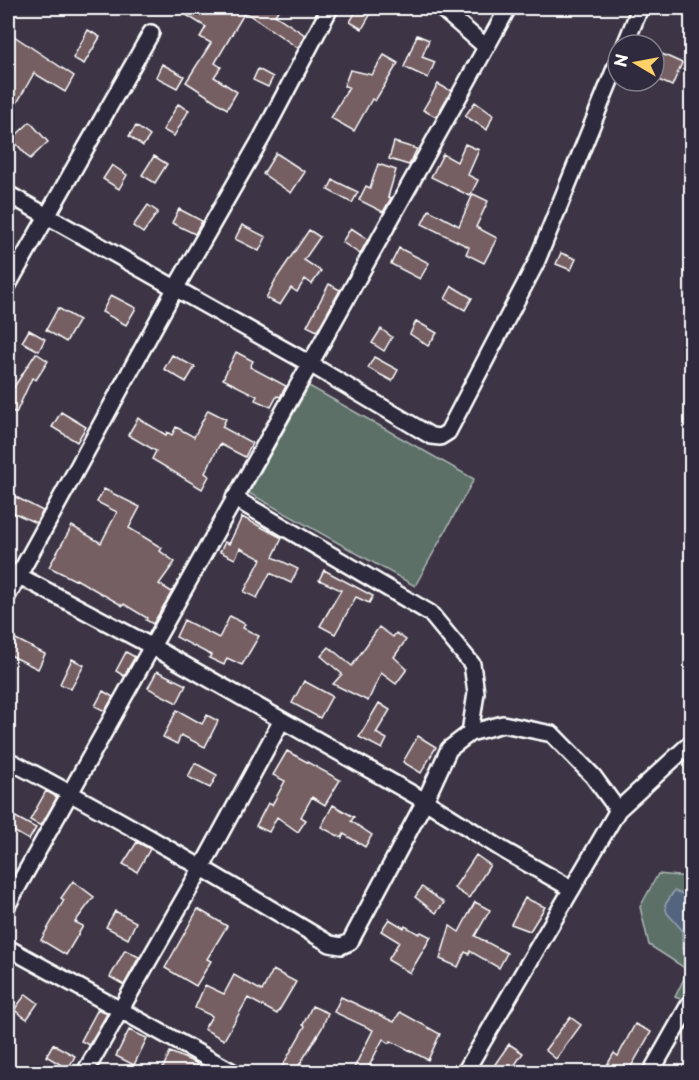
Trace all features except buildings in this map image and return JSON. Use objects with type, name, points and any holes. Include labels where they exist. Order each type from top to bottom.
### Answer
[{"type":"street","points":[[8,595],[13,573],[262,137],[330,8]]},
{"type":"street","points":[[441,8],[486,47]]},
{"type":"street","points":[[8,904],[508,8]]},
{"type":"street","points":[[630,33],[640,8]]},
{"type":"street","points":[[8,285],[151,33]]},
{"type":"street","points":[[8,194],[45,217],[310,364],[431,436],[440,437],[448,432],[536,263],[606,91]]},
{"type":"street","points":[[234,498],[430,613],[472,664],[476,693],[470,733]]},
{"type":"street","points":[[13,573],[151,646],[282,720],[425,801],[505,851],[572,889]]},
{"type":"street","points":[[85,1072],[202,867],[282,720]]},
{"type":"street","points":[[8,760],[202,867],[330,944],[341,946],[350,942],[425,801],[448,749],[470,733],[503,724],[552,734],[593,776],[618,810]]},
{"type":"street","points":[[465,1072],[618,810],[692,742]]},
{"type":"street","points":[[8,948],[233,1072]]},
{"type":"street","points":[[651,1072],[690,1003]]},
{"type":"green space","points":[[309,386],[474,479],[415,586],[249,493]]},
{"type":"green space","points":[[658,874],[688,877],[691,880],[691,1003],[675,997],[688,970],[649,945],[640,907]]},
{"type":"water","points":[[674,891],[689,896],[691,900],[691,953],[682,948],[682,930],[667,913],[665,905]]}]
